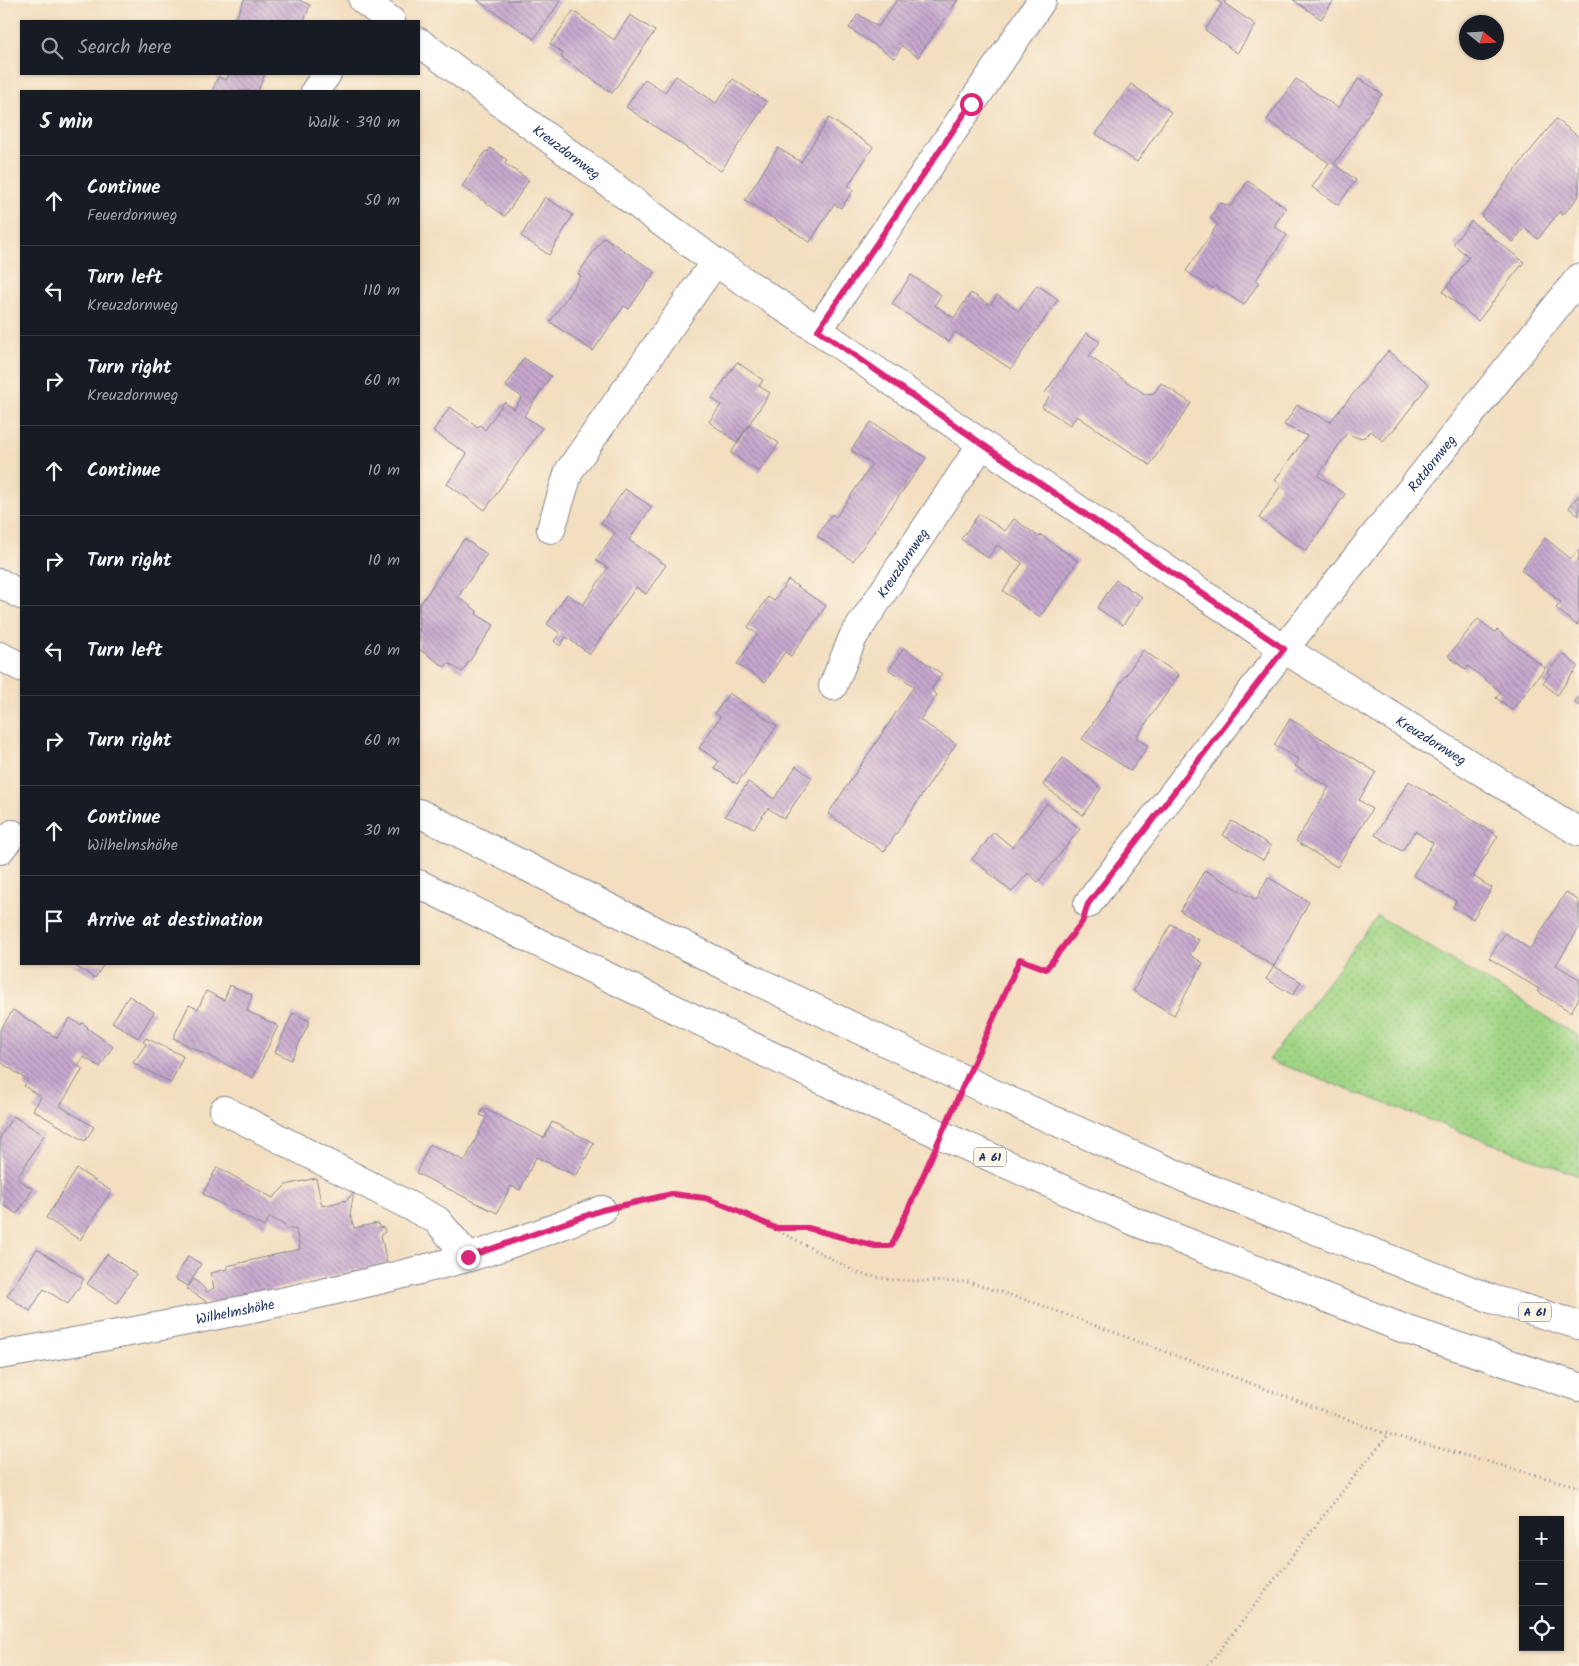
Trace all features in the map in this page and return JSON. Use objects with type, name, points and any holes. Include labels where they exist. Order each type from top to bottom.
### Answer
[{"type":"main road","points":[[818,330],[1042,0]]},
{"type":"main road","name":"Kreuzdornweg","points":[[420,43],[715,262],[818,330],[982,444],[1284,649],[1579,832]]},
{"type":"main road","points":[[316,90],[326,75]]},
{"type":"main road","points":[[551,529],[570,471],[715,262]]},
{"type":"main road","name":"Rotdornweg","points":[[1284,649],[1579,278]]},
{"type":"main road","name":"Kreuzdornweg","points":[[833,686],[853,637],[982,444]]},
{"type":"main road","points":[[0,583],[20,594]]},
{"type":"main road","points":[[1088,904],[1284,649]]},
{"type":"main road","points":[[0,656],[20,666]]},
{"type":"main road","name":"A 61","points":[[420,813],[754,980],[1003,1098],[1204,1186],[1492,1299],[1579,1325]]},
{"type":"main road","name":"A 61","points":[[420,884],[872,1104],[1136,1222],[1402,1328],[1579,1387]]},
{"type":"main road","points":[[224,1110],[437,1220],[468,1257]]},
{"type":"main road","name":"Wilhelmshöhe","points":[[0,1355],[122,1334],[314,1295],[468,1257],[602,1210]]},
{"type":"path","points":[[775,1228],[813,1229],[875,1246],[890,1246],[893,1243],[1020,959],[1046,969],[1082,922],[1088,904]]},
{"type":"path","points":[[602,1210],[672,1194],[689,1195],[727,1206],[775,1228],[860,1274],[886,1279],[913,1281],[969,1282],[1038,1304],[1389,1434],[1579,1487]]},
{"type":"path","points":[[1208,1666],[1389,1434]]},
{"type":"green space","points":[[1378,916],[1579,1036],[1579,1176],[1269,1060]]},
{"type":"building","points":[[244,0],[299,0],[310,5],[304,20],[235,20]]},
{"type":"building","points":[[477,0],[561,0],[534,39]]},
{"type":"building","points":[[897,0],[958,0],[918,57],[902,46],[894,58],[849,28],[858,14],[878,27]]},
{"type":"building","points":[[1216,0],[1227,0],[1224,3],[1256,25],[1237,53],[1205,30],[1222,4]]},
{"type":"building","points":[[1293,0],[1334,0],[1321,19]]},
{"type":"building","points":[[573,11],[614,40],[630,15],[655,31],[612,93],[561,57],[563,53],[550,44]]},
{"type":"building","points":[[228,75],[265,75],[258,90],[212,90],[218,77],[226,80]]},
{"type":"building","points":[[676,76],[716,103],[733,79],[767,102],[721,171],[626,107],[645,79],[665,92]]},
{"type":"building","points":[[1359,78],[1382,94],[1334,164],[1356,180],[1338,205],[1312,187],[1329,163],[1267,120],[1296,79],[1338,108]]},
{"type":"building","points":[[1131,84],[1171,112],[1137,162],[1096,134]]},
{"type":"building","points":[[829,118],[873,147],[848,186],[854,189],[841,208],[834,204],[810,242],[745,200],[778,148],[801,162]]},
{"type":"building","points":[[1556,119],[1579,137],[1579,196],[1563,215],[1559,212],[1538,239],[1524,228],[1513,242],[1481,216]]},
{"type":"building","points":[[490,148],[507,160],[504,163],[529,180],[505,216],[462,186]]},
{"type":"building","points":[[1248,181],[1286,208],[1274,226],[1287,235],[1256,280],[1259,282],[1244,305],[1215,286],[1213,289],[1186,271],[1218,224],[1210,218],[1220,203],[1231,206]]},
{"type":"building","points":[[545,197],[573,215],[549,255],[521,236]]},
{"type":"building","points":[[1471,221],[1524,262],[1478,321],[1443,292],[1469,257],[1453,244]]},
{"type":"building","points":[[604,237],[655,272],[629,309],[624,306],[593,351],[550,322],[581,276],[578,274]]},
{"type":"building","points":[[911,275],[941,295],[935,305],[954,318],[971,293],[990,305],[997,295],[1019,311],[1037,285],[1058,299],[1011,369],[955,332],[949,342],[892,304]]},
{"type":"building","points":[[1086,333],[1100,342],[1089,356],[1145,394],[1154,393],[1161,383],[1191,403],[1150,465],[1077,416],[1070,425],[1042,407],[1049,397],[1045,393]]},
{"type":"building","points":[[1388,351],[1429,384],[1383,441],[1371,431],[1365,437],[1358,438],[1347,433],[1318,476],[1345,494],[1306,551],[1259,518],[1281,485],[1275,480],[1307,436],[1284,425],[1297,405],[1330,422]]},
{"type":"building","points":[[524,358],[551,376],[524,416],[542,428],[485,510],[447,484],[467,454],[433,431],[450,407],[485,430],[504,402],[514,409],[522,397],[506,386]]},
{"type":"building","points":[[737,362],[763,380],[759,386],[770,393],[737,442],[709,422],[721,405],[712,398]]},
{"type":"building","points":[[871,422],[926,458],[853,561],[817,536],[832,514],[836,517],[871,466],[870,463],[851,450]]},
{"type":"building","points":[[750,424],[779,443],[759,472],[731,453]]},
{"type":"building","points":[[625,489],[652,507],[629,540],[666,565],[646,594],[636,587],[590,654],[566,637],[560,646],[554,641],[560,633],[547,624],[567,594],[583,605],[608,568],[596,560],[615,533],[601,523]]},
{"type":"building","points":[[1579,495],[1579,516],[1569,508]]},
{"type":"building","points":[[979,514],[1005,531],[1014,519],[1078,561],[1040,617],[1003,591],[1022,563],[997,545],[988,558],[961,539]]},
{"type":"building","points":[[1545,538],[1571,559],[1579,549],[1579,622],[1577,625],[1556,608],[1561,602],[1521,570]]},
{"type":"building","points":[[464,539],[487,554],[458,597],[477,611],[476,614],[494,625],[462,672],[448,663],[445,667],[420,650],[420,605]]},
{"type":"building","points":[[788,580],[826,606],[791,656],[785,652],[765,682],[737,664],[757,634],[748,627],[768,597],[774,601]]},
{"type":"building","points":[[1116,580],[1142,597],[1123,625],[1097,608]]},
{"type":"building","points":[[1478,619],[1495,632],[1497,630],[1545,668],[1512,710],[1496,698],[1501,692],[1468,666],[1466,670],[1448,656]]},
{"type":"building","points":[[904,648],[942,674],[931,690],[937,695],[920,720],[956,744],[884,852],[828,814],[914,686],[889,670]]},
{"type":"building","points":[[1143,650],[1179,675],[1136,738],[1148,746],[1131,771],[1082,739]]},
{"type":"building","points":[[1563,654],[1578,666],[1557,695],[1543,683],[1550,674],[1547,672]]},
{"type":"building","points":[[729,693],[777,726],[737,784],[714,768],[719,761],[699,748],[720,717],[715,713]]},
{"type":"building","points":[[1579,696],[1579,706],[1574,702]]},
{"type":"building","points":[[1290,719],[1376,772],[1359,800],[1372,809],[1337,867],[1296,841],[1329,787],[1295,766],[1299,760],[1274,745]]},
{"type":"building","points":[[1063,758],[1101,788],[1083,815],[1043,785]]},
{"type":"building","points":[[796,766],[812,778],[784,819],[768,808],[754,828],[725,816],[748,782],[774,799]]},
{"type":"building","points":[[1409,781],[1498,836],[1473,876],[1492,888],[1473,919],[1453,907],[1456,901],[1413,875],[1433,843],[1415,831],[1402,851],[1375,835]]},
{"type":"building","points":[[1047,803],[1080,829],[1038,882],[1028,873],[1012,892],[972,859],[994,832],[1012,847]]},
{"type":"building","points":[[1232,821],[1271,846],[1263,860],[1223,835]]},
{"type":"building","points":[[1205,870],[1256,900],[1268,877],[1309,902],[1274,966],[1180,911]]},
{"type":"building","points":[[1566,892],[1579,901],[1579,928],[1556,965],[1579,979],[1579,998],[1571,1012],[1537,991],[1539,989],[1489,958],[1505,933],[1530,949]]},
{"type":"building","points":[[1171,924],[1199,940],[1190,955],[1203,963],[1174,1015],[1133,991]]},
{"type":"building","points":[[74,965],[103,965],[95,978]]},
{"type":"building","points":[[1274,966],[1301,982],[1293,995],[1266,979]]},
{"type":"building","points":[[230,985],[252,995],[247,1011],[278,1026],[253,1078],[173,1038],[189,1005],[198,1009],[206,991],[224,1000]]},
{"type":"building","points":[[129,996],[154,1012],[138,1038],[112,1022]]},
{"type":"building","points":[[13,1010],[57,1038],[70,1018],[81,1025],[82,1023],[113,1046],[100,1067],[84,1057],[78,1066],[83,1069],[60,1106],[94,1127],[85,1141],[33,1110],[41,1097],[24,1086],[28,1080],[0,1062],[0,1030]]},
{"type":"building","points":[[293,1013],[310,1021],[291,1060],[275,1052]]},
{"type":"building","points":[[146,1038],[183,1056],[171,1083],[133,1063],[146,1044],[143,1042]]},
{"type":"building","points":[[483,1108],[544,1138],[552,1122],[594,1143],[576,1176],[536,1157],[520,1190],[511,1186],[497,1213],[416,1173],[430,1144],[465,1161],[486,1118],[480,1115]]},
{"type":"building","points":[[13,1116],[44,1135],[17,1179],[33,1189],[17,1214],[0,1203],[0,1137]]},
{"type":"building","points":[[217,1167],[273,1198],[286,1185],[316,1178],[322,1206],[347,1200],[354,1192],[350,1214],[354,1228],[378,1223],[379,1227],[384,1228],[385,1232],[381,1235],[387,1263],[217,1303],[209,1303],[187,1289],[194,1279],[207,1292],[214,1288],[210,1273],[228,1269],[227,1266],[300,1249],[296,1230],[270,1217],[264,1227],[203,1194]]},
{"type":"building","points":[[77,1169],[111,1191],[80,1240],[46,1218]]},
{"type":"building","points":[[37,1249],[84,1279],[68,1304],[44,1289],[30,1311],[7,1296]]},
{"type":"building","points":[[107,1254],[136,1274],[117,1303],[87,1284]]},
{"type":"building","points":[[188,1256],[201,1264],[188,1286],[175,1279]]},
{"type":"route","points":[[468,1257],[602,1210],[672,1194],[705,1198],[775,1228],[808,1228],[875,1246],[890,1246],[1020,959],[1046,969],[1082,922],[1088,904],[1284,649],[818,330],[971,104]]}]
